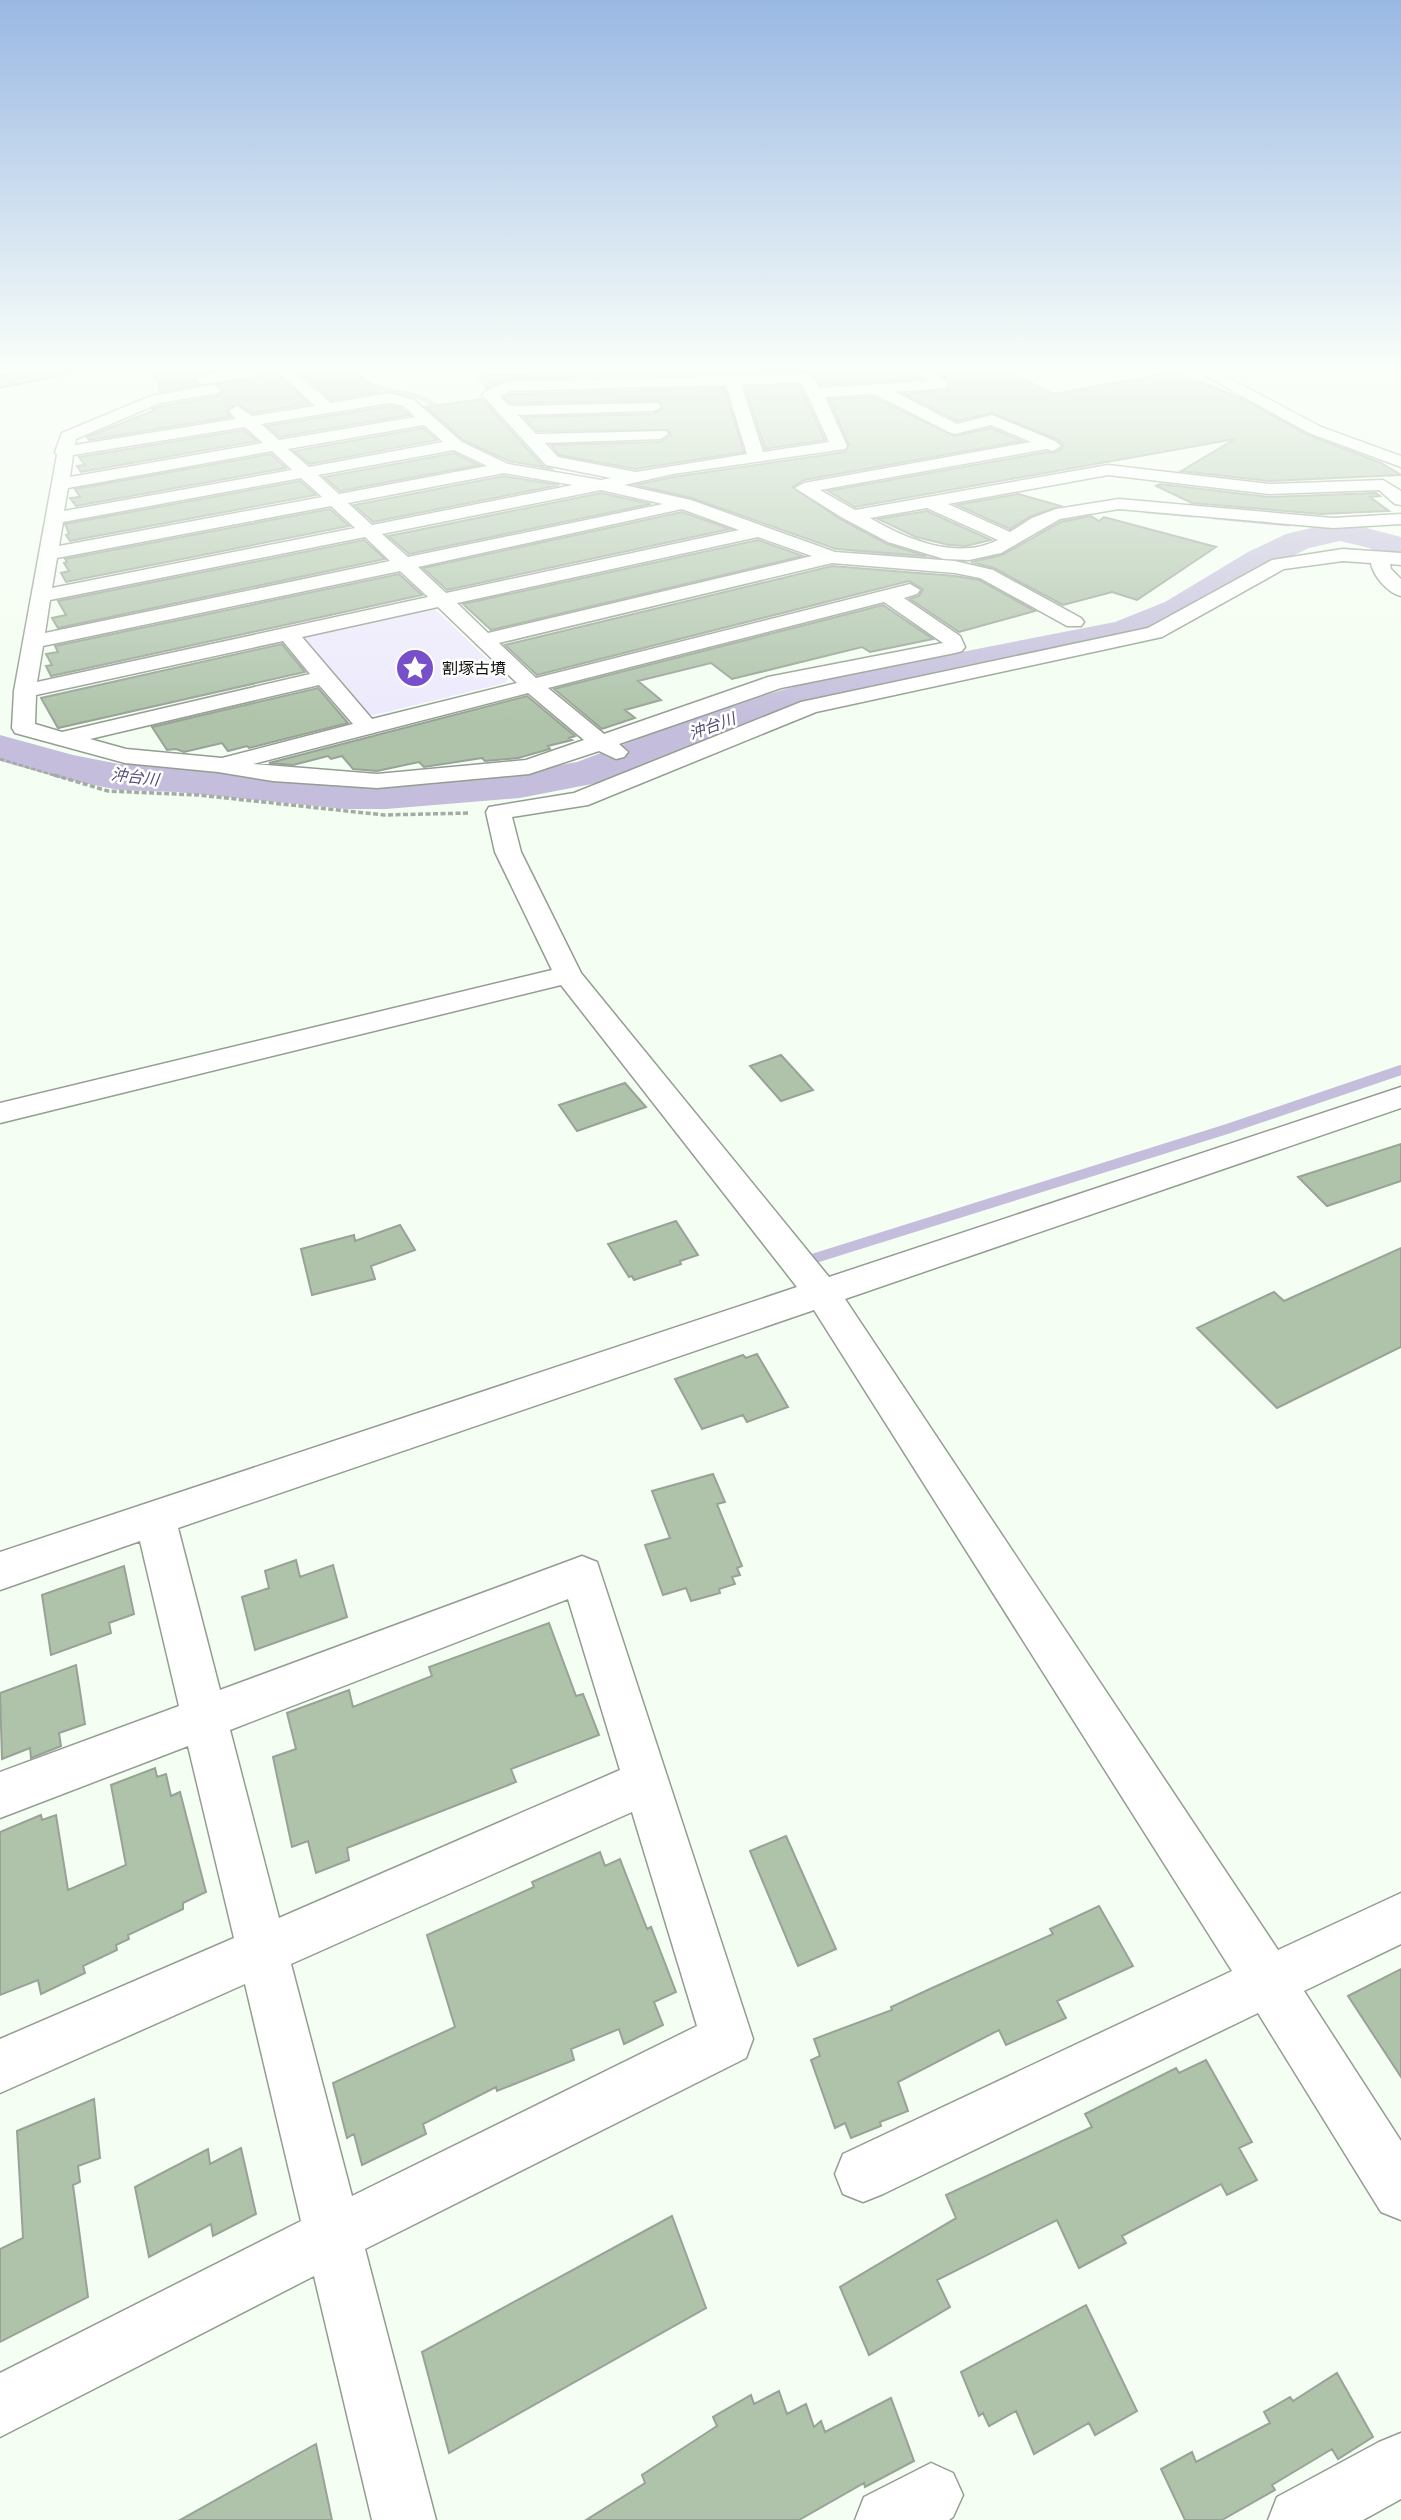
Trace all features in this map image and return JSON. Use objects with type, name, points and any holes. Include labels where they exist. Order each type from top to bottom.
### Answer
[{"type":"street","points":[[59,488],[25,691],[23,728],[125,756],[218,765],[273,774],[377,781],[529,767],[606,747],[776,682],[955,647],[953,640],[888,596]]},
{"type":"street","points":[[55,517],[218,488]]},
{"type":"street","points":[[321,488],[531,684],[606,747],[639,766],[719,734],[809,707],[1155,632],[1279,564],[1343,555],[1390,559],[1382,571],[1401,590]]},
{"type":"street","points":[[48,554],[400,488]]},
{"type":"street","points":[[41,596],[588,488]]},
{"type":"street","points":[[612,488],[685,504],[832,558]]},
{"type":"street","points":[[806,488],[804,488],[853,516],[918,549],[986,574],[1074,622]]},
{"type":"street","points":[[853,516],[1010,488]]},
{"type":"street","points":[[1151,488],[1206,510]]},
{"type":"street","points":[[1257,488],[1309,488]]},
{"type":"street","points":[[1386,488],[1401,500]]},
{"type":"street","points":[[929,502],[1013,540]]},
{"type":"street","points":[[33,642],[685,504]]},
{"type":"street","points":[[218,765],[888,596],[1013,540],[1045,519],[1091,506],[1119,504],[1206,510],[1333,523],[1401,519]]},
{"type":"street","points":[[25,691],[759,531]]},
{"type":"street","points":[[484,640],[832,558],[962,564]]},
{"type":"street","points":[[288,634],[366,726]]},
{"type":"street","points":[[62,739],[324,677]]},
{"type":"street","points":[[809,707],[579,800],[498,812],[508,852],[568,975],[822,1293],[1268,1981],[1401,2192]]},
{"type":"street","points":[[0,1113],[568,975]]},
{"type":"street","points":[[0,1571],[1401,1097]]},
{"type":"street","points":[[155,1519],[404,2520]]},
{"type":"street","points":[[0,1795],[582,1575],[727,2039],[333,2235],[0,2406]]},
{"type":"street","points":[[0,2066],[647,1782]]},
{"type":"street","points":[[863,2174],[1401,1918]]},
{"type":"street","points":[[1300,2520],[1401,2463]]},
{"type":"path","points":[[0,760],[108,791],[198,795],[384,815],[498,812]]},
{"type":"shaded area","points":[[436,610],[508,679],[505,683],[369,714],[304,640],[307,637]]},
{"type":"building","points":[[178,488],[76,506],[70,498],[80,497],[75,489]]},
{"type":"building","points":[[264,488],[308,488],[316,495],[70,541],[66,535],[69,534],[65,524]]},
{"type":"building","points":[[336,488],[358,488],[340,491]]},
{"type":"building","points":[[444,488],[546,488],[373,522],[354,505]]},
{"type":"building","points":[[647,488],[794,488],[840,519],[887,544],[926,556],[836,549],[692,498]]},
{"type":"building","points":[[847,488],[963,488],[855,507],[828,491]]},
{"type":"building","points":[[1159,488],[1190,488],[1269,497],[1376,493],[1380,496],[1370,497],[1389,511],[1321,514],[1192,503]]},
{"type":"building","points":[[601,493],[651,504],[409,554],[388,536]]},
{"type":"building","points":[[1018,494],[1061,506],[1031,516],[1010,529],[957,505]]},
{"type":"building","points":[[330,509],[349,526],[66,582],[61,573],[69,571],[64,563],[67,562],[65,559]]},
{"type":"building","points":[[927,511],[991,540],[966,546],[949,545],[916,537],[878,519]]},
{"type":"building","points":[[682,512],[730,529],[447,590],[423,568]]},
{"type":"building","points":[[1091,516],[1099,521],[1104,517],[1216,547],[1137,600],[1112,592],[1063,605],[994,568],[971,562],[1002,555],[1061,522]]},
{"type":"building","points":[[364,540],[385,559],[58,628],[52,618],[66,615],[58,601]]},
{"type":"building","points":[[758,540],[803,556],[491,630],[463,604]]},
{"type":"building","points":[[832,566],[979,580],[1035,611],[959,632],[910,599],[919,596],[923,589],[909,581],[537,675],[505,645]]},
{"type":"building","points":[[399,574],[422,595],[51,676],[46,666],[52,665],[46,654],[58,652],[55,646]]},
{"type":"building","points":[[883,605],[933,639],[870,652],[862,647],[732,679],[711,663],[638,681],[661,700],[625,710],[635,718],[602,729],[554,689]]},
{"type":"building","points":[[282,644],[305,672],[58,728],[41,698]]},
{"type":"building","points":[[318,688],[348,723],[249,748],[247,746],[228,751],[222,743],[184,752],[167,750],[152,727]]},
{"type":"building","points":[[527,696],[575,736],[569,738],[572,740],[518,758],[485,761],[482,758],[424,767],[419,762],[377,771],[353,769],[342,756],[331,759],[328,756],[293,765],[269,763]]},
{"type":"building","points":[[781,1055],[813,1090],[781,1101],[750,1066]]},
{"type":"building","points":[[625,1083],[646,1107],[577,1131],[559,1105]]},
{"type":"building","points":[[1401,1144],[1401,1181],[1327,1206],[1298,1177]]},
{"type":"building","points":[[676,1221],[698,1255],[680,1261],[681,1264],[634,1280],[632,1276],[629,1277],[608,1244]]},
{"type":"building","points":[[400,1225],[415,1250],[371,1266],[375,1279],[312,1295],[301,1249],[354,1235],[355,1241]]},
{"type":"building","points":[[1401,1248],[1401,1347],[1277,1408],[1197,1328],[1274,1292],[1284,1301]]},
{"type":"building","points":[[757,1354],[788,1407],[747,1422],[743,1415],[702,1429],[675,1379],[743,1355],[746,1358]]},
{"type":"building","points":[[713,1474],[725,1502],[717,1504],[742,1566],[737,1568],[740,1575],[732,1577],[735,1584],[719,1589],[720,1593],[691,1601],[686,1588],[663,1595],[645,1545],[670,1538],[652,1491]]},
{"type":"building","points":[[296,1560],[300,1577],[333,1565],[347,1617],[255,1650],[242,1597],[269,1588],[265,1571]]},
{"type":"building","points":[[124,1566],[134,1614],[109,1623],[111,1633],[51,1655],[42,1595]]},
{"type":"building","points":[[549,1623],[576,1696],[583,1694],[599,1735],[511,1769],[516,1782],[347,1848],[349,1860],[316,1873],[308,1841],[292,1847],[273,1757],[296,1749],[287,1713],[349,1690],[353,1707],[432,1676],[429,1667]]},
{"type":"building","points":[[76,1665],[85,1724],[59,1733],[61,1746],[31,1758],[30,1748],[2,1759],[0,1693]]},
{"type":"building","points":[[155,1768],[157,1777],[166,1774],[171,1796],[180,1792],[206,1892],[183,1903],[183,1909],[128,1935],[129,1939],[116,1945],[117,1950],[83,1966],[85,1973],[41,1994],[38,1980],[0,1995],[0,1832],[41,1815],[42,1820],[56,1815],[68,1890],[126,1865],[111,1785]]},
{"type":"building","points":[[786,1836],[836,1949],[798,1966],[750,1851]]},
{"type":"building","points":[[600,1852],[605,1866],[620,1859],[647,1929],[651,1927],[676,1992],[654,2002],[663,2025],[624,2044],[619,2029],[571,2049],[574,2060],[497,2091],[496,2087],[423,2124],[426,2134],[362,2165],[354,2134],[347,2138],[333,2083],[455,2027],[427,1935],[534,1887],[532,1882]]},
{"type":"building","points":[[1099,1906],[1133,1966],[1057,2001],[1066,2018],[1006,2045],[999,2030],[898,2082],[908,2111],[880,2122],[881,2126],[851,2138],[845,2123],[835,2128],[811,2060],[820,2056],[814,2039],[892,2010],[891,2007],[1053,1934],[1050,1929]]},
{"type":"building","points":[[1401,1969],[1401,2077],[1348,1996]]},
{"type":"building","points":[[1206,2060],[1252,2142],[1239,2148],[1257,2180],[1227,2195],[1221,2184],[1122,2236],[1126,2243],[1079,2268],[1057,2220],[937,2280],[950,2307],[869,2355],[840,2287],[956,2218],[946,2195],[1092,2127],[1085,2114],[1176,2068],[1179,2073]]},
{"type":"building","points":[[94,2099],[100,2158],[78,2166],[80,2182],[73,2185],[88,2297],[0,2342],[0,2249],[23,2238],[17,2131]]},
{"type":"building","points":[[241,2148],[256,2214],[213,2236],[211,2224],[149,2257],[135,2187],[208,2149],[210,2164]]},
{"type":"building","points":[[672,2216],[706,2308],[449,2453],[422,2352]]},
{"type":"building","points":[[1086,2305],[1137,2411],[1095,2435],[1089,2423],[1034,2454],[1016,2411],[989,2426],[983,2413],[979,2416],[961,2372]]},
{"type":"building","points":[[1337,2373],[1373,2437],[1338,2459],[1332,2449],[1272,2485],[1275,2490],[1222,2520],[1185,2520],[1161,2469],[1192,2452],[1196,2462],[1270,2423],[1264,2412],[1290,2397],[1293,2401]]},
{"type":"building","points":[[779,2391],[787,2414],[806,2404],[814,2427],[821,2421],[825,2432],[891,2398],[914,2461],[865,2487],[864,2483],[799,2520],[586,2520],[645,2483],[642,2475],[717,2426],[713,2417],[751,2395],[754,2404]]},
{"type":"building","points":[[316,2444],[332,2520],[180,2520]]},
{"type":"waterway","points":[[650,488],[715,505]]},
{"type":"waterway","points":[[1147,511],[1194,515]]},
{"type":"waterway","points":[[1035,541],[1046,528],[1090,512]]},
{"type":"waterway","points":[[1214,517],[1288,524]]},
{"type":"waterway","points":[[1315,526],[1340,531]]},
{"type":"waterway","name":"沖台川","points":[[0,748],[68,767],[119,777],[177,779],[345,796],[386,796],[520,785],[587,773],[731,718],[827,689],[1124,631],[1178,610],[1260,559],[1298,541],[1340,531],[1380,540],[1401,550]]},
{"type":"waterway","points":[[850,548],[934,558],[1018,550]]},
{"type":"waterway","points":[[809,1260],[1227,1129],[1401,1070]]},
{"type":"place","name":"割塚古墳","points":[[415,668]]}]
